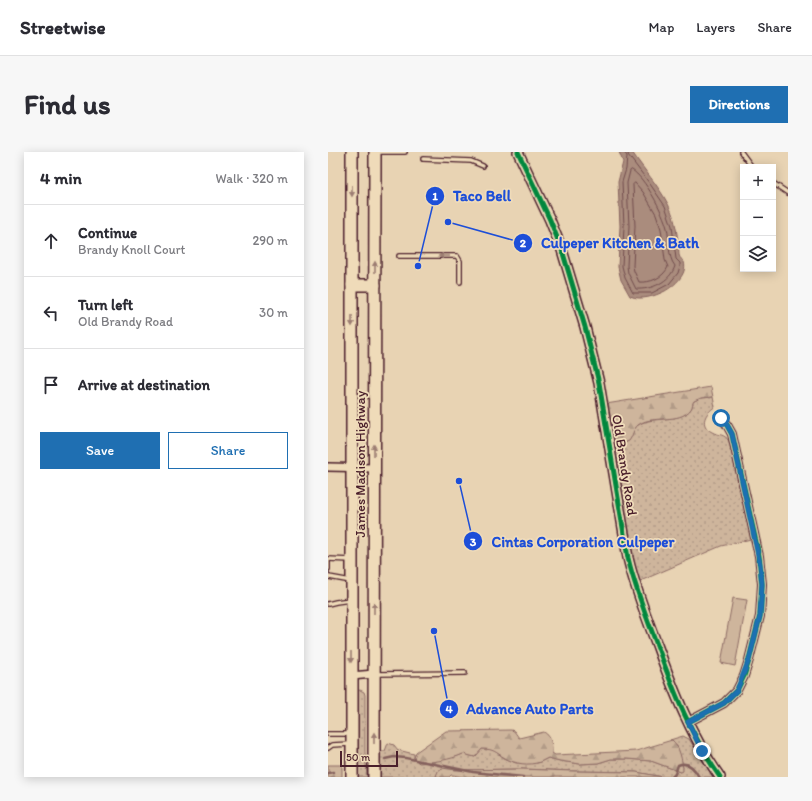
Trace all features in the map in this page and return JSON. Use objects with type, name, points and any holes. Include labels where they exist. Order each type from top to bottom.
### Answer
[{"type":"main road","name":"James Madison Highway","points":[[352,152],[352,777]]},
{"type":"main road","name":"James Madison Highway","points":[[374,777],[375,152]]},
{"type":"main road","points":[[352,285],[375,285]]},
{"type":"street","name":"Old Brandy Road","points":[[518,152],[550,220],[562,250],[589,341],[599,383],[628,558],[634,584],[668,676],[688,722],[702,751],[720,777]]},
{"type":"street","points":[[688,722],[724,703],[737,690],[744,676],[751,655],[761,605],[761,577],[757,546],[732,434],[721,418]]},
{"type":"street","points":[[328,467],[374,468]]},
{"type":"street","points":[[351,676],[374,674]]},
{"type":"lane","points":[[375,152],[405,152]]},
{"type":"lane","points":[[741,152],[750,164]]},
{"type":"lane","points":[[423,160],[471,161],[483,166]]},
{"type":"lane","points":[[776,185],[788,193]]},
{"type":"lane","points":[[399,256],[457,256],[460,261],[460,282]]},
{"type":"lane","points":[[328,569],[328,559],[351,560]]},
{"type":"lane","points":[[328,574],[329,577],[332,578],[352,581]]},
{"type":"lane","points":[[328,604],[351,600]]},
{"type":"lane","points":[[374,674],[465,673]]},
{"type":"lane","points":[[328,734],[352,739]]},
{"type":"lane","points":[[328,748],[332,745],[352,739]]},
{"type":"green space","points":[[711,387],[713,397],[701,398],[694,401],[691,409],[686,414],[680,417],[644,422],[636,427],[629,441],[621,444],[613,443],[606,404]]},
{"type":"green space","points":[[713,397],[715,407],[706,415],[704,422],[705,426],[712,432],[727,438],[729,441],[751,539],[721,546],[638,582],[635,575],[613,443],[626,443],[636,427],[640,424],[652,420],[681,416],[691,409],[694,401],[701,398]]},
{"type":"green space","points":[[733,598],[747,600],[735,666],[721,663]]},
{"type":"green space","points":[[360,690],[364,692],[365,695],[365,752],[367,777],[356,777],[357,691]]},
{"type":"green space","points":[[446,731],[514,731],[519,738],[544,732],[550,739],[552,744],[552,753],[555,755],[636,751],[672,740],[677,746],[680,754],[683,771],[681,772],[651,761],[627,759],[611,759],[598,763],[580,764],[548,758],[541,762],[522,764],[509,760],[494,751],[486,749],[482,749],[475,757],[463,754],[453,758],[419,763],[414,758],[416,752]]},
{"type":"green space","points":[[683,736],[689,739],[713,777],[663,777],[636,772],[522,769],[456,770],[446,768],[436,775],[438,777],[379,777],[379,751],[385,751],[388,743],[394,745],[398,750],[414,754],[414,758],[451,758],[463,754],[475,757],[482,749],[490,749],[504,758],[516,763],[538,763],[548,758],[580,764],[598,763],[611,759],[627,759],[651,761],[681,772],[683,768],[678,748],[672,740],[670,740]]},
{"type":"green space","points":[[328,765],[342,765],[342,777],[328,777]]},
{"type":"green space","points":[[442,768],[456,770],[522,769],[636,772],[663,777],[436,776],[438,771]]},
{"type":"water","points":[[619,152],[632,152],[664,197],[675,222],[679,255],[684,262],[684,271],[676,283],[657,295],[639,298],[630,296],[621,280],[618,267],[620,226],[618,182],[623,162]]},
{"type":"waterway","points":[[385,759],[394,757],[406,758],[473,772],[523,777]]},
{"type":"waterway","points":[[672,777],[675,774],[678,765],[682,764],[691,766],[699,777]]},
{"type":"waterway","points":[[328,773],[333,772]]},
{"type":"cycle path","points":[[518,152],[550,220],[562,250],[585,327],[599,383],[628,558],[637,591],[670,680],[684,713],[700,746],[720,777]]},
{"type":"cycle path","points":[[688,722],[724,703],[737,690],[744,676],[749,660],[760,616],[762,584],[759,556],[732,434],[721,418]]},
{"type":"place","name":"Culpeper Kitchen & Bath","points":[[448,222]]},
{"type":"place","name":"Taco Bell","points":[[418,266]]},
{"type":"place","name":"Cintas Corporation Culpeper","points":[[459,481]]},
{"type":"place","name":"Advance Auto Parts","points":[[434,631]]},
{"type":"route","points":[[702,751],[688,722],[724,703],[737,690],[752,650],[761,605],[762,584],[757,546],[732,434],[725,421],[721,418]]}]
